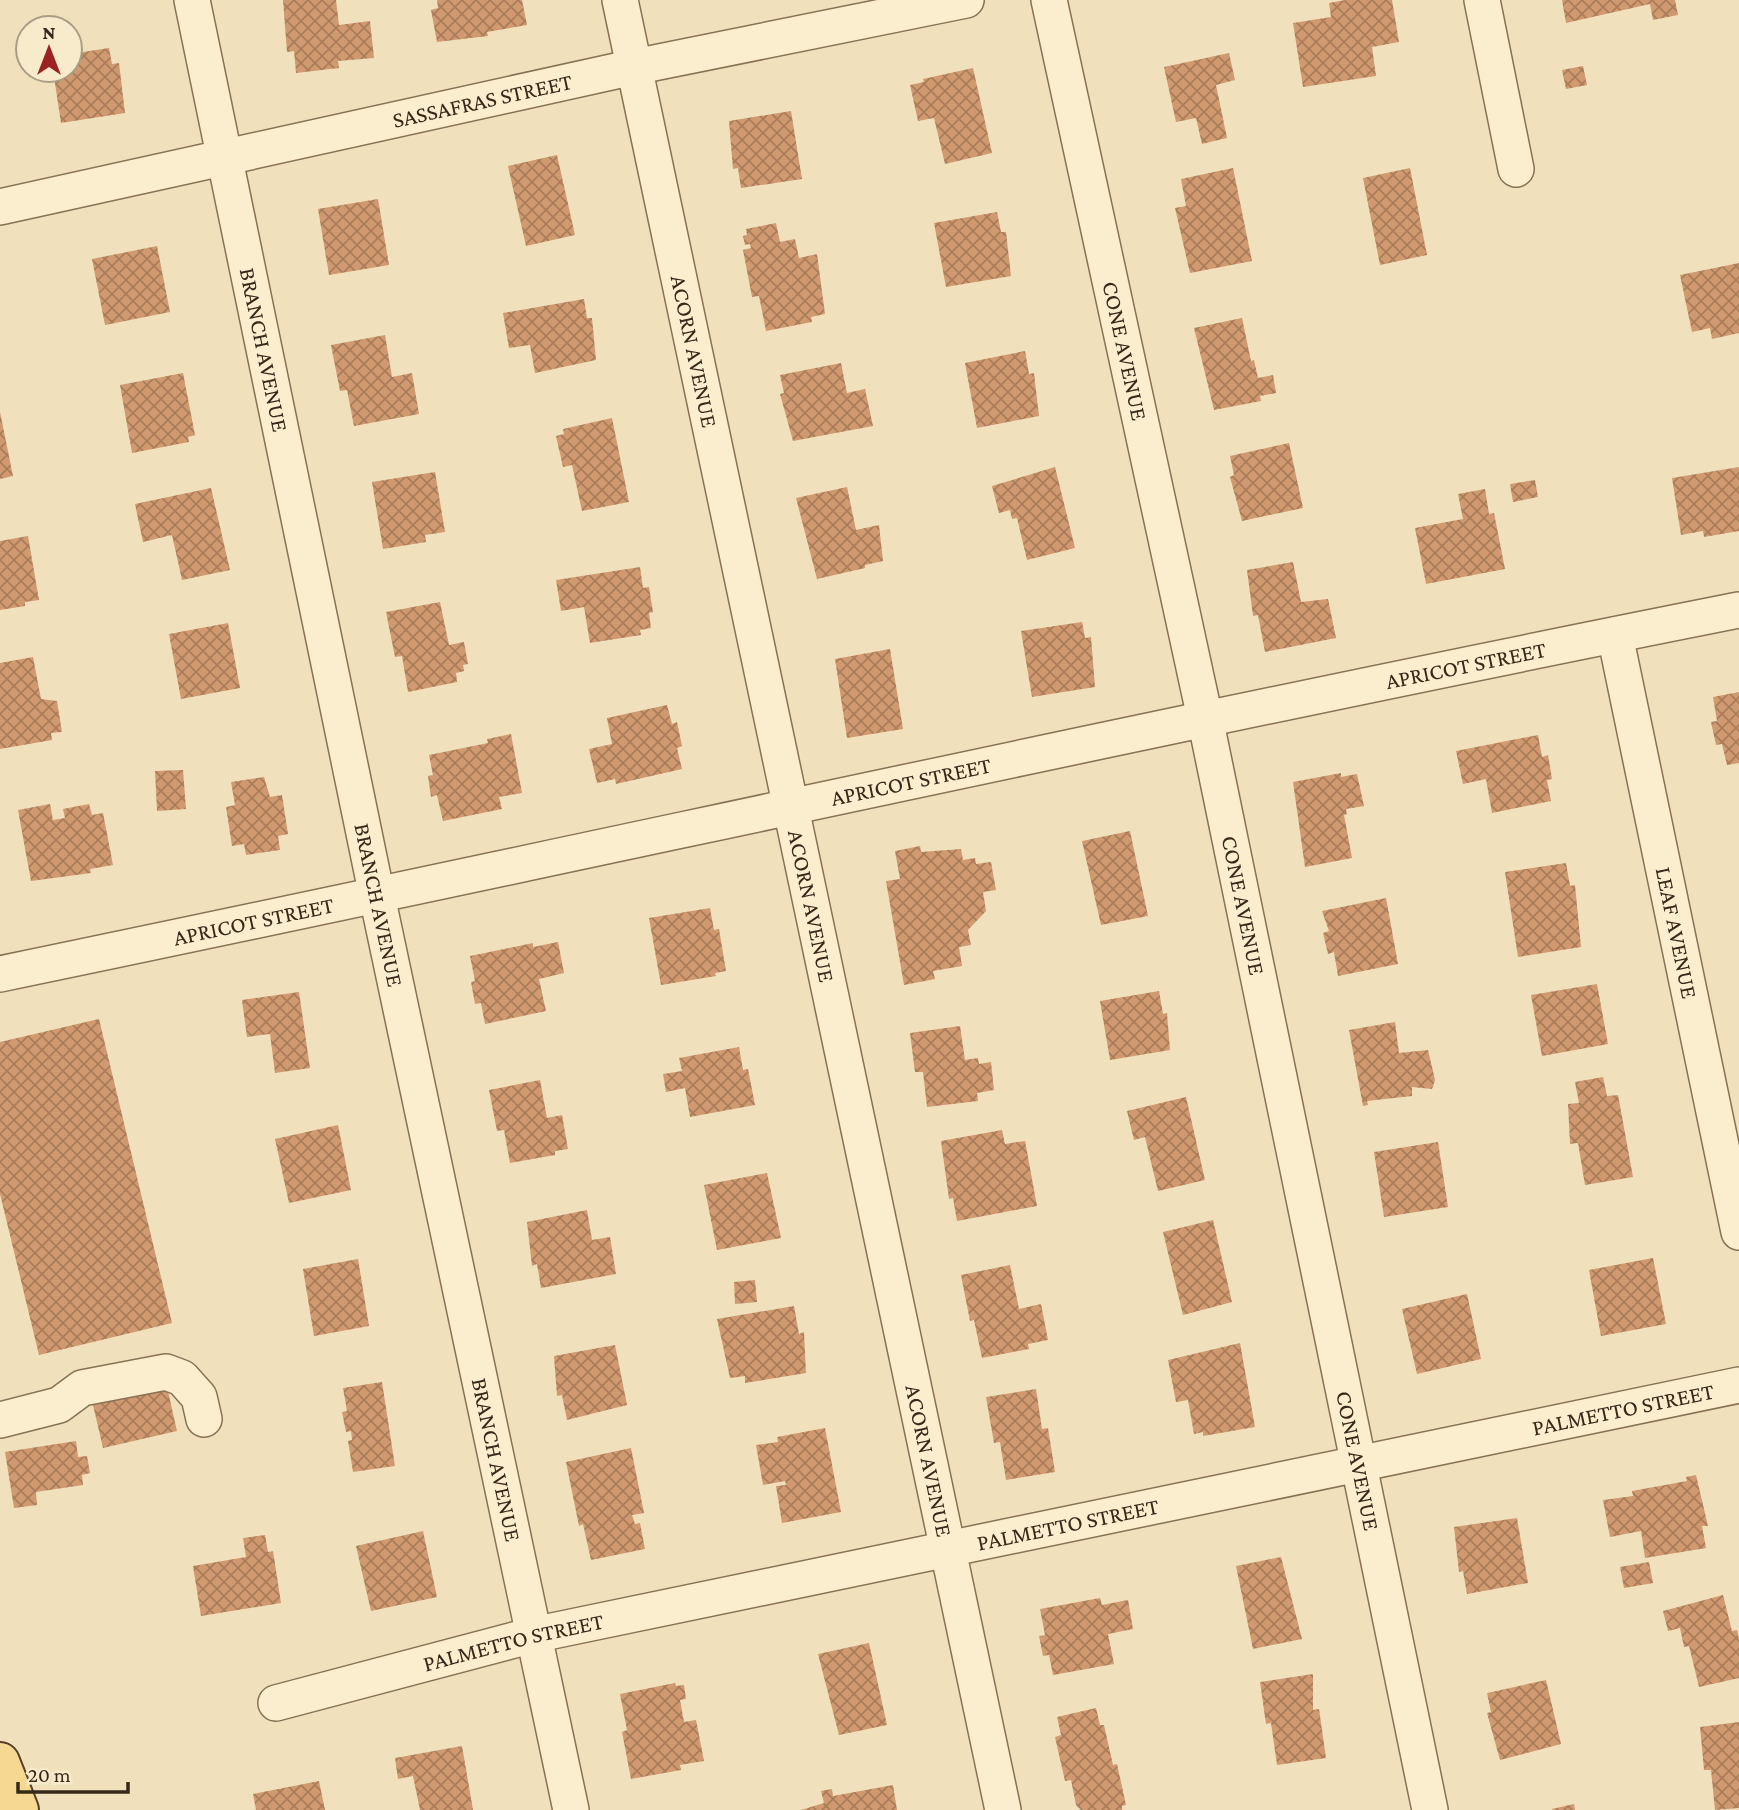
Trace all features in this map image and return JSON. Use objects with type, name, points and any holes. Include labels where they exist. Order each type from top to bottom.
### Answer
[{"type":"main road","points":[[0,1762],[19,1810]]},
{"type":"street","name":"BRANCH AVENUE","points":[[192,0],[377,896],[571,1810]]},
{"type":"street","name":"ACORN AVENUE","points":[[620,0],[1003,1810]]},
{"type":"street","name":"SASSAFRAS STREET","points":[[0,207],[634,67],[966,0]]},
{"type":"street","name":"CONE AVENUE","points":[[1049,0],[1205,718],[1430,1810]]},
{"type":"street","points":[[1482,0],[1516,169]]},
{"type":"street","name":"APRICOT STREET","points":[[0,974],[793,809],[1205,718],[1739,610]]},
{"type":"street","name":"LEAF AVENUE","points":[[1615,635],[1739,1232]]},
{"type":"street","points":[[0,1420],[59,1405],[82,1388],[166,1372],[183,1378],[199,1397],[204,1419]]},
{"type":"street","name":"PALMETTO STREET","points":[[276,1703],[533,1635],[1739,1385]]},
{"type":"building","points":[[283,0],[336,0],[339,25],[370,21],[374,58],[338,61],[339,68],[296,73],[294,51],[287,52]]},
{"type":"building","points":[[437,0],[522,0],[527,25],[487,32],[488,36],[437,42],[431,10],[438,8]]},
{"type":"building","points":[[1345,0],[1392,0],[1399,42],[1372,47],[1376,76],[1303,87],[1293,23],[1331,17],[1329,3]]},
{"type":"building","points":[[1562,0],[1675,0],[1678,15],[1653,20],[1650,4],[1566,23]]},
{"type":"building","points":[[109,48],[112,64],[119,63],[125,113],[61,123],[55,84],[84,84],[84,52]]},
{"type":"building","points":[[1229,53],[1235,80],[1216,85],[1227,138],[1202,144],[1196,118],[1176,122],[1164,67]]},
{"type":"building","points":[[1583,66],[1587,85],[1566,89],[1562,70]]},
{"type":"building","points":[[973,68],[992,153],[945,164],[934,118],[918,121],[910,85],[924,82],[923,79]]},
{"type":"building","points":[[791,111],[802,179],[741,188],[738,168],[733,169],[729,121]]},
{"type":"building","points":[[557,155],[575,235],[526,246],[508,166]]},
{"type":"building","points":[[1233,168],[1252,261],[1190,273],[1175,208],[1186,206],[1181,179]]},
{"type":"building","points":[[1410,168],[1427,255],[1380,265],[1363,178]]},
{"type":"building","points":[[378,199],[389,265],[329,275],[318,209]]},
{"type":"building","points":[[997,212],[1001,232],[1006,232],[1011,276],[946,287],[934,223]]},
{"type":"building","points":[[776,223],[780,242],[795,239],[799,258],[817,254],[825,314],[811,317],[812,322],[766,331],[759,296],[752,297],[743,250],[751,248],[750,244],[745,245],[743,236],[747,235],[746,229]]},
{"type":"building","points":[[157,246],[170,312],[105,325],[92,259]]},
{"type":"building","points":[[1739,263],[1739,333],[1712,339],[1710,328],[1692,332],[1680,275]]},
{"type":"building","points":[[584,299],[587,318],[592,318],[596,360],[535,373],[530,345],[509,348],[503,313]]},
{"type":"building","points":[[1242,318],[1251,361],[1254,360],[1258,378],[1273,375],[1276,393],[1260,396],[1261,401],[1214,410],[1194,328]]},
{"type":"building","points":[[385,335],[392,377],[412,373],[419,414],[354,426],[347,390],[340,391],[331,345]]},
{"type":"building","points":[[1025,351],[1029,374],[1034,373],[1039,416],[977,428],[965,363]]},
{"type":"building","points":[[841,363],[847,393],[865,389],[873,426],[793,441],[780,394],[784,393],[780,375]]},
{"type":"building","points":[[183,373],[195,435],[188,437],[189,442],[132,453],[120,385]]},
{"type":"building","points":[[0,412],[13,476],[0,479]]},
{"type":"building","points":[[612,418],[629,502],[582,511],[572,465],[563,467],[556,436],[564,434],[563,429]]},
{"type":"building","points":[[1289,443],[1303,508],[1242,521],[1230,477],[1234,475],[1230,456]]},
{"type":"building","points":[[1055,467],[1075,548],[1027,560],[1017,518],[1012,519],[1010,510],[999,513],[992,486]]},
{"type":"building","points":[[1739,467],[1739,531],[1704,537],[1703,531],[1681,535],[1672,478]]},
{"type":"building","points":[[435,472],[445,532],[425,535],[426,542],[383,549],[372,482]]},
{"type":"building","points":[[1535,480],[1538,497],[1513,502],[1510,484]]},
{"type":"building","points":[[847,487],[856,530],[879,525],[883,561],[817,579],[796,498]]},
{"type":"building","points":[[211,488],[230,570],[182,580],[172,535],[143,542],[135,504]]},
{"type":"building","points":[[1485,489],[1489,514],[1494,513],[1505,569],[1426,584],[1415,528],[1463,519],[1458,494]]},
{"type":"building","points":[[28,536],[39,600],[25,602],[25,606],[0,610],[0,541]]},
{"type":"building","points":[[1293,562],[1301,602],[1328,599],[1336,638],[1265,652],[1258,615],[1253,616],[1247,570]]},
{"type":"building","points":[[640,567],[643,588],[649,587],[653,612],[649,613],[651,628],[640,630],[641,635],[590,643],[584,607],[561,611],[556,580]]},
{"type":"building","points":[[440,602],[449,645],[464,642],[468,664],[463,665],[464,671],[456,673],[457,682],[408,692],[402,656],[395,657],[386,612]]},
{"type":"building","points":[[1082,622],[1085,638],[1091,637],[1095,687],[1032,697],[1021,631]]},
{"type":"building","points":[[228,623],[240,688],[181,699],[169,634]]},
{"type":"building","points":[[890,649],[903,729],[847,738],[835,659]]},
{"type":"building","points":[[33,657],[41,699],[57,701],[62,732],[51,733],[52,740],[0,749],[0,663]]},
{"type":"building","points":[[1739,692],[1739,763],[1727,765],[1722,744],[1716,745],[1711,722],[1717,721],[1713,697]]},
{"type":"building","points":[[667,705],[672,724],[677,722],[682,746],[677,748],[682,769],[616,784],[615,779],[597,783],[589,749],[612,744],[607,718]]},
{"type":"building","points":[[511,734],[522,793],[499,797],[502,809],[443,821],[437,795],[431,797],[428,776],[433,775],[429,755],[488,743],[487,739]]},
{"type":"building","points":[[1538,735],[1542,757],[1548,755],[1552,779],[1547,780],[1551,801],[1492,813],[1486,779],[1463,784],[1456,751]]},
{"type":"building","points":[[183,770],[186,809],[157,811],[155,771]]},
{"type":"building","points":[[1341,773],[1341,777],[1357,774],[1364,806],[1346,809],[1347,814],[1344,815],[1352,858],[1305,867],[1293,782]]},
{"type":"building","points":[[264,777],[270,797],[282,795],[288,834],[278,836],[280,850],[246,855],[244,844],[232,846],[226,807],[235,805],[231,782]]},
{"type":"building","points":[[50,804],[53,820],[65,818],[63,809],[89,804],[92,815],[103,813],[113,865],[90,869],[91,873],[31,881],[18,810]]},
{"type":"building","points":[[1130,831],[1148,916],[1101,925],[1082,841]]},
{"type":"building","points":[[920,846],[921,852],[961,849],[963,860],[975,858],[976,864],[991,862],[996,890],[983,892],[986,911],[968,930],[971,945],[959,947],[962,966],[933,971],[935,979],[904,985],[886,881],[900,879],[895,851]]},
{"type":"building","points":[[1566,863],[1570,886],[1575,885],[1581,947],[1518,957],[1505,872]]},
{"type":"building","points":[[1386,898],[1398,964],[1338,976],[1334,952],[1328,954],[1323,933],[1329,931],[1322,911]]},
{"type":"building","points":[[710,908],[714,930],[719,929],[726,971],[715,973],[716,976],[661,985],[649,918]]},
{"type":"building","points":[[558,942],[564,973],[539,979],[546,1011],[485,1024],[481,1003],[475,1004],[471,982],[475,981],[470,956],[533,943],[533,947]]},
{"type":"building","points":[[1597,984],[1608,1044],[1542,1056],[1531,995]]},
{"type":"building","points":[[1159,991],[1163,1014],[1167,1013],[1170,1050],[1110,1060],[1100,1001]]},
{"type":"building","points":[[299,992],[310,1068],[275,1073],[270,1034],[247,1037],[242,1000]]},
{"type":"building","points":[[99,1019],[172,1323],[39,1355],[0,1194],[0,1042]]},
{"type":"building","points":[[1395,1022],[1399,1053],[1428,1050],[1435,1080],[1432,1089],[1412,1087],[1412,1096],[1367,1101],[1368,1105],[1363,1106],[1349,1030]]},
{"type":"building","points":[[960,1026],[965,1060],[978,1058],[979,1064],[991,1062],[994,1090],[977,1093],[978,1101],[927,1107],[923,1072],[915,1072],[910,1033]]},
{"type":"building","points":[[739,1047],[743,1070],[748,1069],[755,1105],[690,1117],[685,1088],[666,1092],[663,1074],[682,1071],[679,1058]]},
{"type":"building","points":[[1603,1077],[1607,1096],[1618,1095],[1633,1177],[1585,1185],[1578,1143],[1570,1144],[1568,1104],[1579,1103],[1575,1082]]},
{"type":"building","points":[[540,1080],[547,1118],[562,1115],[568,1149],[555,1151],[555,1155],[510,1163],[504,1130],[497,1131],[489,1090]]},
{"type":"building","points":[[1186,1097],[1205,1180],[1158,1191],[1145,1137],[1134,1140],[1127,1111]]},
{"type":"building","points":[[338,1125],[351,1190],[289,1203],[275,1139]]},
{"type":"building","points":[[1002,1130],[1005,1144],[1025,1141],[1037,1206],[957,1221],[953,1198],[949,1199],[941,1141]]},
{"type":"building","points":[[1438,1142],[1448,1207],[1384,1217],[1374,1152]]},
{"type":"building","points":[[767,1173],[781,1238],[717,1250],[704,1185]]},
{"type":"building","points":[[587,1210],[592,1240],[610,1237],[616,1274],[541,1288],[537,1264],[532,1266],[527,1222]]},
{"type":"building","points":[[1213,1220],[1232,1302],[1183,1315],[1163,1232]]},
{"type":"building","points":[[1653,1258],[1666,1324],[1601,1336],[1589,1270]]},
{"type":"building","points":[[358,1259],[369,1326],[314,1336],[303,1269]]},
{"type":"building","points":[[1010,1265],[1019,1309],[1041,1304],[1048,1340],[1028,1344],[1029,1349],[982,1358],[974,1320],[970,1321],[961,1275]]},
{"type":"building","points":[[755,1280],[757,1302],[735,1304],[734,1282]]},
{"type":"building","points":[[1467,1294],[1481,1359],[1417,1374],[1402,1309]]},
{"type":"building","points":[[794,1306],[799,1334],[804,1332],[806,1373],[745,1383],[745,1376],[730,1378],[717,1319]]},
{"type":"building","points":[[1240,1343],[1255,1427],[1203,1436],[1203,1432],[1194,1434],[1188,1400],[1176,1402],[1168,1360]]},
{"type":"building","points":[[615,1345],[627,1405],[567,1420],[562,1395],[557,1396],[554,1356]]},
{"type":"building","points":[[382,1382],[395,1466],[353,1472],[348,1441],[352,1440],[351,1431],[346,1432],[342,1412],[347,1411],[343,1388]]},
{"type":"building","points":[[167,1387],[177,1431],[103,1448],[93,1405]]},
{"type":"building","points":[[1036,1389],[1042,1429],[1048,1428],[1055,1472],[1006,1480],[1000,1442],[994,1443],[986,1397]]},
{"type":"building","points":[[825,1428],[841,1512],[782,1523],[776,1486],[786,1485],[785,1481],[763,1485],[756,1445],[778,1442],[777,1437]]},
{"type":"building","points":[[76,1441],[78,1457],[87,1456],[90,1473],[82,1475],[83,1485],[36,1492],[37,1505],[14,1508],[5,1452]]},
{"type":"building","points":[[631,1448],[644,1513],[632,1515],[635,1524],[640,1523],[645,1549],[591,1560],[583,1524],[579,1526],[566,1462]]},
{"type":"building","points":[[1696,1475],[1708,1526],[1702,1526],[1706,1548],[1645,1558],[1641,1531],[1610,1537],[1603,1500],[1633,1496],[1632,1491],[1687,1481],[1686,1477]]},
{"type":"building","points":[[1517,1518],[1528,1583],[1467,1594],[1463,1571],[1459,1572],[1454,1527]]},
{"type":"building","points":[[423,1531],[437,1597],[371,1611],[356,1546]]},
{"type":"building","points":[[265,1535],[268,1552],[273,1551],[281,1603],[201,1616],[193,1566],[246,1557],[243,1538]]},
{"type":"building","points":[[1281,1557],[1302,1639],[1253,1649],[1236,1566]]},
{"type":"building","points":[[1649,1562],[1653,1583],[1624,1588],[1620,1567]]},
{"type":"building","points":[[1723,1595],[1732,1631],[1737,1630],[1739,1639],[1739,1678],[1699,1687],[1689,1646],[1684,1647],[1680,1628],[1668,1631],[1663,1611]]},
{"type":"building","points":[[1100,1598],[1102,1605],[1128,1600],[1133,1629],[1108,1634],[1114,1664],[1053,1675],[1049,1655],[1043,1656],[1039,1636],[1045,1635],[1040,1609]]},
{"type":"building","points":[[869,1643],[887,1725],[839,1735],[818,1654]]},
{"type":"building","points":[[1313,1674],[1313,1710],[1319,1709],[1326,1758],[1277,1765],[1271,1723],[1266,1724],[1260,1682]]},
{"type":"building","points":[[1546,1680],[1561,1744],[1500,1760],[1487,1713],[1491,1712],[1487,1693]]},
{"type":"building","points":[[675,1683],[676,1686],[684,1685],[686,1699],[680,1700],[684,1722],[696,1720],[704,1761],[680,1765],[681,1770],[631,1779],[622,1732],[627,1730],[620,1694]]},
{"type":"building","points":[[1096,1708],[1100,1725],[1104,1725],[1113,1765],[1117,1764],[1126,1805],[1122,1806],[1122,1810],[1081,1810],[1076,1805],[1071,1780],[1065,1781],[1055,1737],[1061,1735],[1057,1717]]},
{"type":"building","points":[[1739,1722],[1739,1808],[1715,1810],[1711,1770],[1704,1770],[1700,1727]]},
{"type":"building","points":[[462,1746],[473,1810],[420,1810],[413,1776],[398,1779],[395,1758]]},
{"type":"building","points":[[319,1781],[325,1810],[256,1810],[253,1794]]},
{"type":"building","points":[[893,1785],[897,1810],[801,1810],[824,1803],[821,1791],[832,1789],[833,1796]]},
{"type":"building","points":[[1574,1804],[1575,1810],[1552,1810],[1552,1809]]}]
